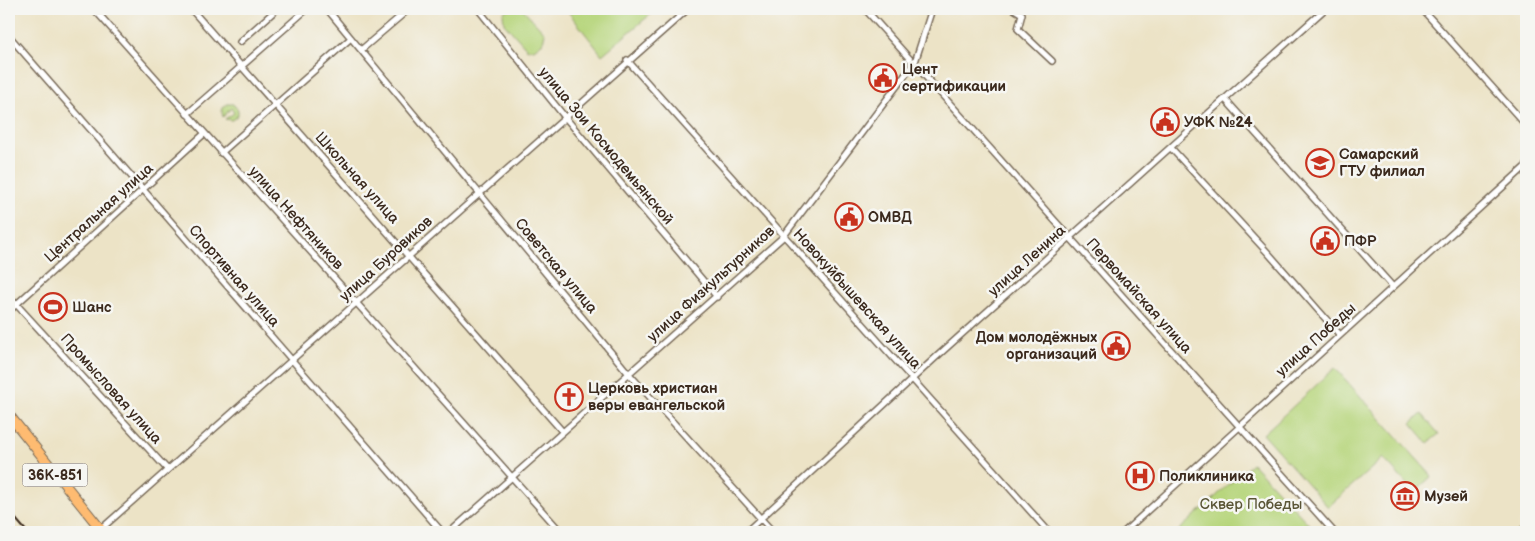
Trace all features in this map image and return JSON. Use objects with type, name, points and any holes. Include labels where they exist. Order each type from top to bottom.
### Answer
[{"type":"main road","name":"36К-851","points":[[9,416],[102,531]]},
{"type":"street","points":[[9,13],[13,9]]},
{"type":"street","name":"улица Нефтяников","points":[[94,9],[355,304],[561,532]]},
{"type":"street","name":"Школьная улица","points":[[191,9],[240,67],[409,255],[562,432]]},
{"type":"street","points":[[240,42],[277,9]]},
{"type":"street","points":[[187,114],[307,9]]},
{"type":"street","name":"Советская улица","points":[[327,9],[629,374],[773,532]]},
{"type":"street","points":[[361,50],[409,9]]},
{"type":"street","name":"улица Зои Космодемьянской","points":[[478,9],[564,116],[717,297]]},
{"type":"street","name":"улица Буровиков","points":[[102,531],[167,469],[355,304],[627,60],[688,9]]},
{"type":"street","name":"Первомайская улица","points":[[865,9],[915,62],[1070,239],[1334,532]]},
{"type":"street","name":"улица Физкультурников","points":[[450,532],[783,237],[915,62],[932,9]]},
{"type":"street","points":[[1014,9],[1022,14],[1018,29],[1052,61]]},
{"type":"street","name":"улица Ленина","points":[[746,532],[913,379],[1325,9]]},
{"type":"street","points":[[1422,9],[1526,126]]},
{"type":"street","name":"Спортивная улица","points":[[9,36],[442,532]]},
{"type":"street","points":[[221,153],[351,38]]},
{"type":"street","name":"Новокуйбышевская улица","points":[[627,60],[783,237],[1049,532]]},
{"type":"street","points":[[1225,99],[1393,287]]},
{"type":"street","name":"Центральная улица","points":[[9,311],[204,134]]},
{"type":"street","points":[[1171,148],[1269,254],[1340,335]]},
{"type":"street","name":"улица Победы","points":[[1124,532],[1526,166]]},
{"type":"street","name":"Промысловая улица","points":[[16,304],[167,469]]},
{"type":"street","points":[[1520,532],[1526,527]]},
{"type":"green space","points":[[508,9],[523,9],[545,33],[543,42],[534,49],[527,49],[504,23],[503,13]]},
{"type":"green space","points":[[566,9],[657,9],[602,55]]},
{"type":"green space","points":[[227,104],[233,104],[238,110],[238,115],[232,120],[225,119],[234,113],[231,108],[223,117],[222,109]]},
{"type":"green space","points":[[1335,368],[1432,476],[1414,492],[1383,458],[1328,507],[1263,434]]},
{"type":"green space","points":[[1422,414],[1439,434],[1428,443],[1411,423]]},
{"type":"green space","name":"Сквер Победы","points":[[1252,463],[1316,532],[1177,532]]},
{"type":"railway","points":[[9,511],[27,532]]},
{"type":"place","name":"Цент сертификации","points":[[883,78]]},
{"type":"place","name":"УФК №24","points":[[1165,122]]},
{"type":"place","name":"Самарский ГТУ филиал","points":[[1320,163]]},
{"type":"place","name":"ОМВД","points":[[849,217]]},
{"type":"place","name":"ПФР","points":[[1325,241]]},
{"type":"place","name":"Шанс","points":[[53,307]]},
{"type":"place","name":"Дом молодёжных организаций","points":[[1116,346]]},
{"type":"place","name":"Церковь христиан веры евангельской","points":[[569,397]]},
{"type":"place","name":"Поликлиника","points":[[1140,476]]},
{"type":"place","name":"Музей","points":[[1405,496]]}]
